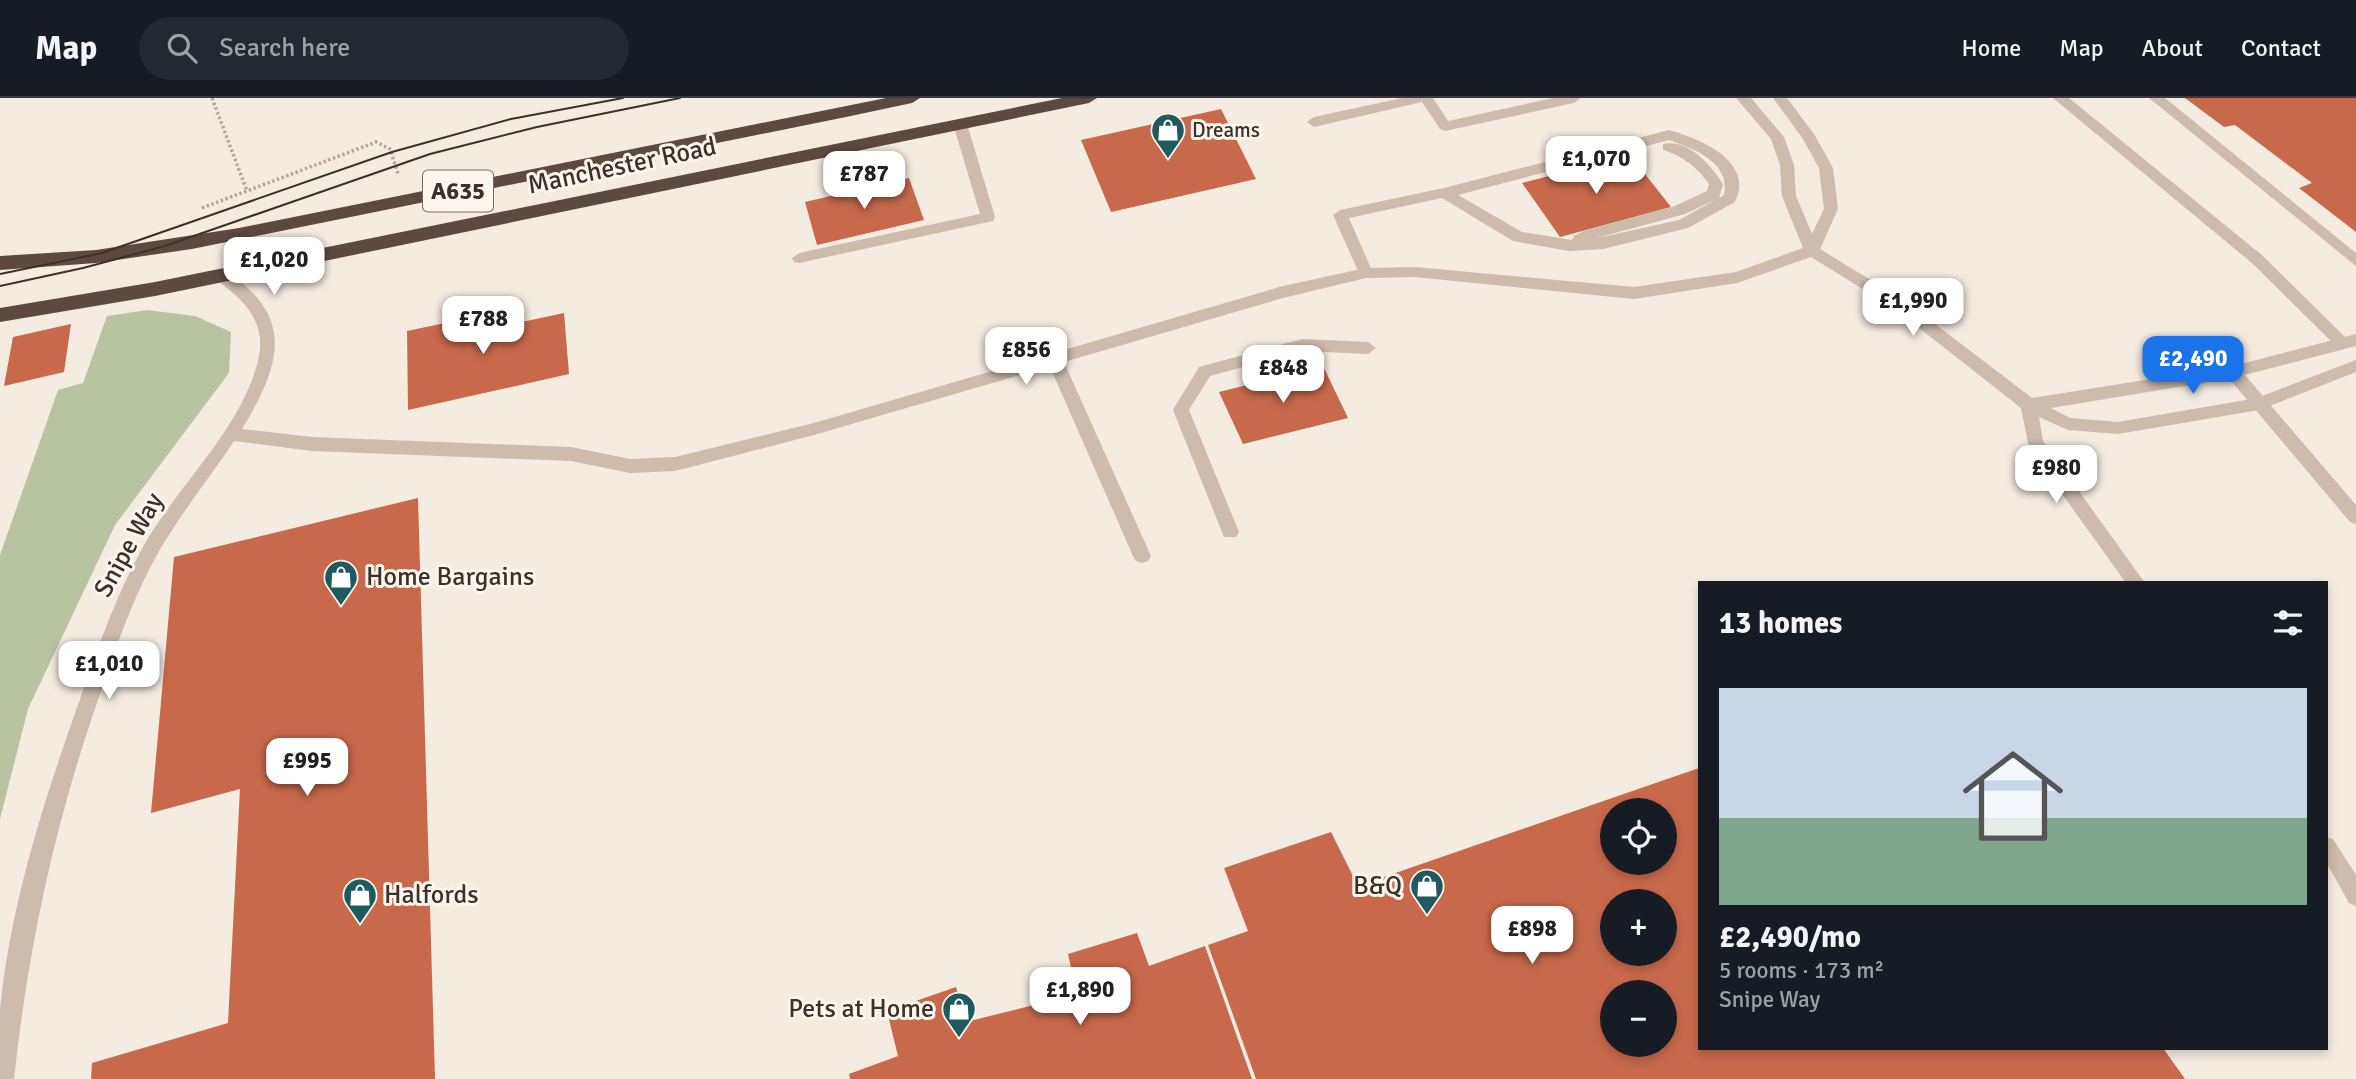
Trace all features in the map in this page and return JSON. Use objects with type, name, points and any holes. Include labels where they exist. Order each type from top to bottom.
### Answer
[{"type":"highway","name":"Manchester Road","points":[[0,263],[59,262],[139,253],[911,98]]},
{"type":"highway","name":"Manchester Road","points":[[0,314],[220,275],[1089,98]]},
{"type":"street","points":[[1314,122],[1424,98],[1445,126],[1574,98]]},
{"type":"street","points":[[1743,98],[1777,137],[1787,165],[1789,196],[1812,251],[1900,305],[2029,405],[2068,424],[2118,428],[2259,404],[2356,366]]},
{"type":"street","points":[[232,434],[312,444],[571,454],[630,466],[675,464],[814,429],[1283,292],[1366,272],[1415,272],[1634,293],[1737,277],[1812,251],[1831,209],[1826,168],[1810,137],[1780,98]]},
{"type":"street","points":[[2060,98],[2258,260],[2349,342]]},
{"type":"street","points":[[2156,98],[2356,261]]},
{"type":"street","points":[[799,258],[988,217],[960,124]]},
{"type":"street","points":[[1366,272],[1340,215],[1444,193],[1641,141],[1685,151],[1710,174],[1716,184],[1714,194],[1680,210],[1589,235],[1569,246],[1518,237],[1444,193]]},
{"type":"street","name":"Snipe Way","points":[[3,1079],[16,973],[37,870],[58,793],[120,613],[163,529],[232,434],[254,396],[267,352],[266,323],[260,307],[244,291],[220,275]]},
{"type":"street","points":[[2029,405],[2233,372],[2349,342]]},
{"type":"street","points":[[1230,531],[1181,410],[1205,371],[1302,345],[1368,348]]},
{"type":"street","points":[[1055,360],[1142,556]]},
{"type":"street","points":[[2233,372],[2356,517]]},
{"type":"street","points":[[2029,405],[2035,443],[2135,581]]},
{"type":"street","points":[[2328,849],[2356,896]]},
{"type":"path","points":[[212,98],[247,191],[376,142],[391,147],[407,201]]},
{"type":"green space","points":[[147,310],[195,316],[231,332],[229,373],[115,525],[28,709],[0,819],[0,555],[58,390],[83,383],[107,316]]},
{"type":"building","points":[[2185,98],[2356,98],[2356,232],[2299,188],[2312,183],[2235,125],[2224,127]]},
{"type":"building","name":"Dreams","points":[[1221,109],[1256,179],[1111,212],[1081,140]]},
{"type":"building","points":[[1630,155],[1671,207],[1560,237],[1522,183]]},
{"type":"building","points":[[909,178],[924,220],[817,245],[805,202]]},
{"type":"building","points":[[521,307],[522,322],[564,313],[569,374],[408,410],[407,331]]},
{"type":"building","points":[[71,324],[64,372],[4,386],[13,337]]},
{"type":"building","points":[[1323,366],[1348,418],[1243,444],[1219,392]]},
{"type":"building","points":[[418,498],[435,1079],[91,1079],[92,1063],[228,1023],[240,789],[151,813],[174,557]]},
{"type":"building","name":"B&Q","points":[[1698,768],[1698,1050],[2164,1050],[2185,1079],[1256,1079],[1208,945],[1248,931],[1224,868],[1331,832],[1358,886],[1600,802],[1600,875],[1677,875],[1677,798],[1612,798]]},
{"type":"building","points":[[1137,933],[1149,966],[1205,946],[1252,1079],[850,1079],[849,1074],[898,1056],[887,1011],[956,987],[966,1022],[1077,994],[1068,954]]},
{"type":"tram line","points":[[0,274],[102,253],[392,152],[511,119],[623,98]]},
{"type":"tram line","points":[[0,286],[165,246],[430,154],[537,127],[680,98]]},
{"type":"place","name":"Dreams","points":[[1168,160]]},
{"type":"place","name":"Home Bargains","points":[[341,607]]},
{"type":"place","name":"B&Q","points":[[1427,916]]},
{"type":"place","name":"Halfords","points":[[360,925]]},
{"type":"place","name":"Pets at Home","points":[[959,1039]]}]
